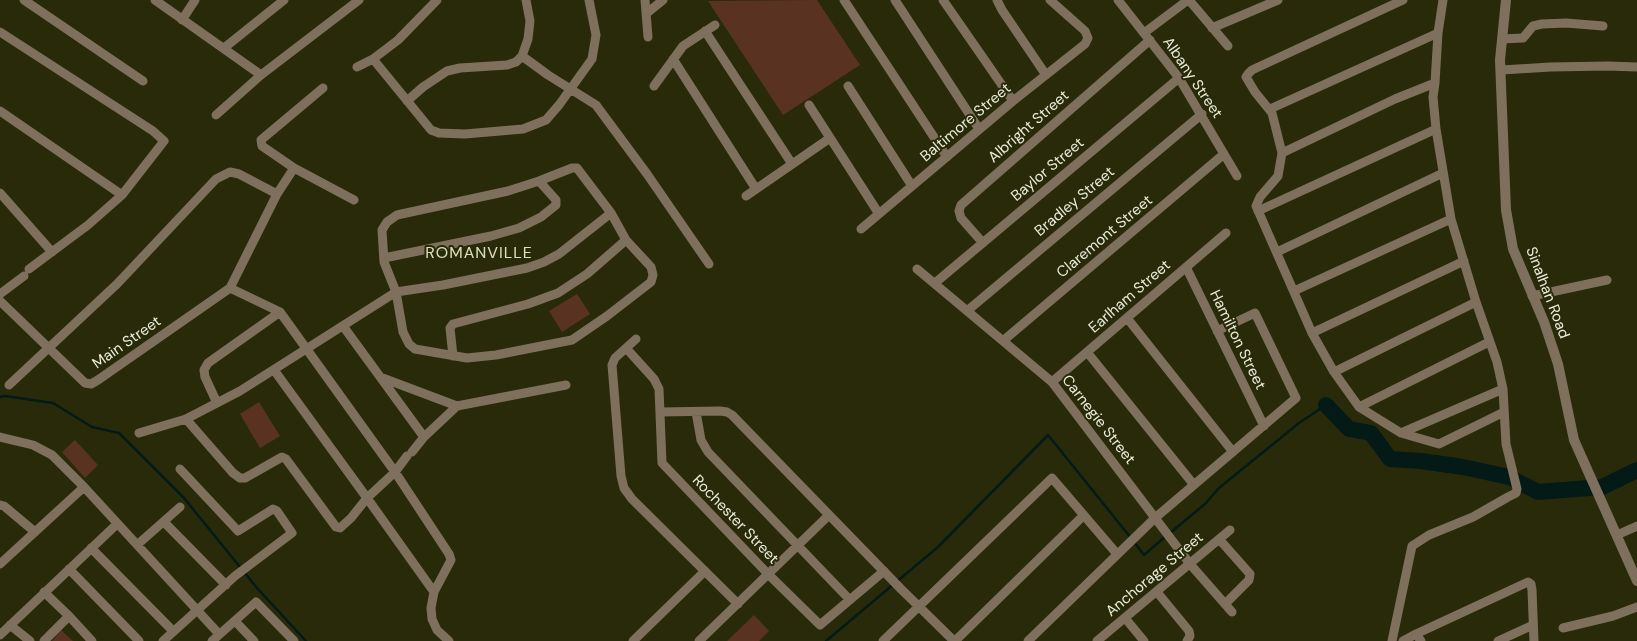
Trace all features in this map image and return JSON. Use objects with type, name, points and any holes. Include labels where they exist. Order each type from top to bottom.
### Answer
[{"type":"street","points":[[24,0],[143,82]]},
{"type":"street","points":[[155,0],[260,75]]},
{"type":"street","points":[[182,20],[194,0]]},
{"type":"street","points":[[224,48],[284,0]]},
{"type":"street","points":[[216,115],[260,75],[359,0]]},
{"type":"street","points":[[357,67],[373,58],[411,28],[437,0]]},
{"type":"street","points":[[407,101],[423,87],[448,71],[460,68],[507,65],[516,62],[522,56],[528,39],[530,21],[526,0]]},
{"type":"street","points":[[373,58],[431,130],[439,134],[465,134],[523,129],[546,120],[592,59],[596,35],[589,0]]},
{"type":"street","points":[[645,0],[648,37]]},
{"type":"street","points":[[647,13],[663,0]]},
{"type":"street","points":[[844,0],[947,157]]},
{"type":"street","points":[[894,0],[979,130]]},
{"type":"street","points":[[943,0],[1013,101]]},
{"type":"street","points":[[997,0],[1046,75]]},
{"type":"street","name":"Baltimore Street","points":[[861,229],[1013,101],[1085,44],[1088,38],[1085,31],[1050,0]]},
{"type":"street","name":"Albany Street","points":[[1118,0],[1179,78],[1237,176]]},
{"type":"street","points":[[1189,0],[1228,46]]},
{"type":"street","name":"Albright Street","points":[[983,243],[961,218],[959,211],[961,205],[1189,0]]},
{"type":"street","points":[[1404,0],[1250,72],[1246,77],[1255,92],[1270,109],[1282,153],[1278,176],[1260,197],[1256,206],[1312,333],[1334,372],[1359,407],[1401,433],[1439,444],[1504,412]]},
{"type":"street","points":[[1392,641],[1412,546],[1429,536],[1473,517],[1516,493],[1517,489],[1506,444],[1504,389],[1451,219],[1436,129],[1433,97],[1442,0]]},
{"type":"street","name":"Sinalhan Road","points":[[1506,0],[1501,70],[1507,218],[1514,253],[1544,322],[1558,364],[1574,440],[1637,581]]},
{"type":"street","points":[[1212,28],[1274,1]]},
{"type":"street","points":[[1502,39],[1523,38],[1533,26],[1542,24],[1566,23],[1603,26]]},
{"type":"street","points":[[654,86],[683,46],[715,25]]},
{"type":"street","points":[[705,31],[792,164]]},
{"type":"street","points":[[0,32],[152,131],[164,141],[122,195],[88,225],[0,294]]},
{"type":"street","points":[[1270,109],[1438,33]]},
{"type":"street","points":[[522,56],[596,105],[709,264]]},
{"type":"street","points":[[673,59],[756,189]]},
{"type":"street","points":[[1501,70],[1608,66],[1637,68]]},
{"type":"street","name":"Baylor Street","points":[[935,283],[1179,78]]},
{"type":"street","points":[[1282,153],[1395,99],[1435,83]]},
{"type":"street","points":[[848,86],[912,186]]},
{"type":"street","points":[[323,88],[261,140],[262,146],[294,168],[354,200]]},
{"type":"street","points":[[809,105],[879,214]]},
{"type":"street","points":[[0,111],[122,195]]},
{"type":"street","name":"Bradley Street","points":[[967,311],[1202,114]]},
{"type":"street","points":[[1258,211],[1436,129]]},
{"type":"street","points":[[746,196],[830,138]]},
{"type":"street","name":"Claremont Street","points":[[1004,340],[1224,154]]},
{"type":"street","points":[[294,168],[277,194],[230,288],[280,312],[395,472],[449,554],[452,560],[434,592],[431,608],[432,619],[438,630],[449,641]]},
{"type":"street","points":[[572,168],[577,168],[611,213],[626,240],[651,267],[653,275],[651,282],[572,340],[496,355],[467,358],[415,349],[409,344],[403,332],[396,292],[384,258],[382,230],[387,222],[397,215],[471,199],[539,181],[572,168]]},
{"type":"street","points":[[9,385],[117,284],[216,180],[230,172],[239,174],[277,194]]},
{"type":"street","points":[[1277,252],[1443,173]]},
{"type":"street","points":[[384,258],[491,236],[519,228],[541,218],[556,205],[556,200],[539,181]]},
{"type":"street","points":[[0,193],[52,252]]},
{"type":"street","points":[[140,434],[186,419],[240,391],[396,292],[443,285],[527,268],[544,262],[559,254],[611,213]]},
{"type":"street","points":[[1294,291],[1451,219]]},
{"type":"street","name":"Earlham Street","points":[[1052,382],[1226,233]]},
{"type":"street","points":[[453,356],[450,328],[453,324],[528,304],[558,293],[587,274],[626,240]]},
{"type":"street","points":[[1312,333],[1464,261]]},
{"type":"street","name":"Hamilton Street","points":[[1186,267],[1264,426]]},
{"type":"street","name":"Carnegie Street","points":[[917,270],[1004,340],[1052,382],[1190,564],[1232,612]]},
{"type":"street","points":[[1532,296],[1606,280]]},
{"type":"street","name":"Main Street","points":[[0,301],[50,348],[72,372],[85,383],[91,384],[230,288]]},
{"type":"street","points":[[1334,372],[1476,302]]},
{"type":"street","points":[[217,403],[205,377],[204,370],[208,363],[280,312]]},
{"type":"street","points":[[1028,641],[1136,535],[1296,398],[1256,313],[1217,330]]},
{"type":"street","points":[[1126,318],[1233,452]]},
{"type":"street","points":[[343,326],[424,437]]},
{"type":"street","points":[[636,339],[615,358],[612,365],[620,476],[624,488],[632,499],[738,604]]},
{"type":"street","points":[[1359,407],[1490,342]]},
{"type":"street","name":"Rochester Street","points":[[626,348],[654,379],[658,389],[662,463],[768,574],[820,625],[884,571]]},
{"type":"street","points":[[1087,352],[1194,485]]},
{"type":"street","points":[[274,370],[434,592]]},
{"type":"street","points":[[380,376],[457,406],[566,385]]},
{"type":"street","points":[[1401,433],[1504,389]]},
{"type":"street","points":[[186,419],[233,473],[240,478],[245,478],[282,457],[286,459],[336,527],[340,528],[367,498],[395,472],[424,437],[457,406]]},
{"type":"street","points":[[660,412],[720,411],[732,415],[954,641],[1083,516]]},
{"type":"street","points":[[696,412],[701,440],[708,452],[850,600]]},
{"type":"street","points":[[0,437],[33,446],[52,456],[84,487],[219,634]]},
{"type":"street","points":[[163,641],[235,576],[292,533],[277,511],[273,510],[238,531],[180,469]]},
{"type":"street","points":[[883,641],[1052,478],[1116,554]]},
{"type":"street","points":[[0,564],[84,487]]},
{"type":"street","points":[[0,505],[4,506],[35,532]]},
{"type":"street","points":[[137,545],[180,507]]},
{"type":"street","points":[[699,641],[829,515]]},
{"type":"street","points":[[164,522],[226,585]]},
{"type":"street","points":[[0,635],[117,524]]},
{"type":"street","points":[[1617,535],[1637,526]]},
{"type":"street","name":"Anchorage Street","points":[[1097,641],[1230,530]]},
{"type":"street","points":[[1219,540],[1250,574],[1249,580],[1225,604]]},
{"type":"street","points":[[92,548],[173,631]]},
{"type":"street","points":[[69,569],[138,641]]},
{"type":"street","points":[[633,641],[705,571]]},
{"type":"street","points":[[1402,641],[1419,638],[1528,582],[1532,590],[1534,641]]},
{"type":"street","points":[[44,592],[92,641]]},
{"type":"street","points":[[1157,592],[1189,631],[1190,636],[1187,641]]},
{"type":"street","points":[[212,641],[256,602],[294,641]]},
{"type":"street","points":[[1563,628],[1613,616],[1637,607]]},
{"type":"street","points":[[44,641],[69,616]]},
{"type":"street","points":[[1125,618],[1144,641]]},
{"type":"street","points":[[235,621],[254,641]]},
{"type":"street","points":[[10,625],[30,641]]},
{"type":"street","points":[[1498,641],[1533,625]]},
{"type":"shaded area","points":[[817,0],[860,65],[783,115],[708,1]]},
{"type":"shaded area","points":[[577,294],[590,314],[562,332],[549,311]]},
{"type":"shaded area","points":[[259,402],[280,436],[260,448],[240,414]]},
{"type":"shaded area","points":[[75,440],[98,465],[85,478],[62,452]]},
{"type":"shaded area","points":[[754,615],[769,631],[759,641],[727,641]]},
{"type":"shaded area","points":[[61,630],[73,641],[52,641]]},
{"type":"waterway","points":[[0,397],[5,396],[53,403],[92,427],[119,433],[184,498],[257,588],[306,641]]},
{"type":"waterway","points":[[1170,533],[1205,504],[1219,488],[1299,423],[1326,405]]},
{"type":"waterway","points":[[1326,405],[1349,429],[1371,433],[1390,459],[1463,467],[1509,477],[1538,492],[1602,487],[1637,470]]},
{"type":"waterway","points":[[826,641],[938,547],[1048,435],[1131,538]]},
{"type":"waterway","points":[[1134,542],[1144,555],[1166,536]]},
{"type":"district","name":"ROMANVILLE","points":[[479,254]]}]
